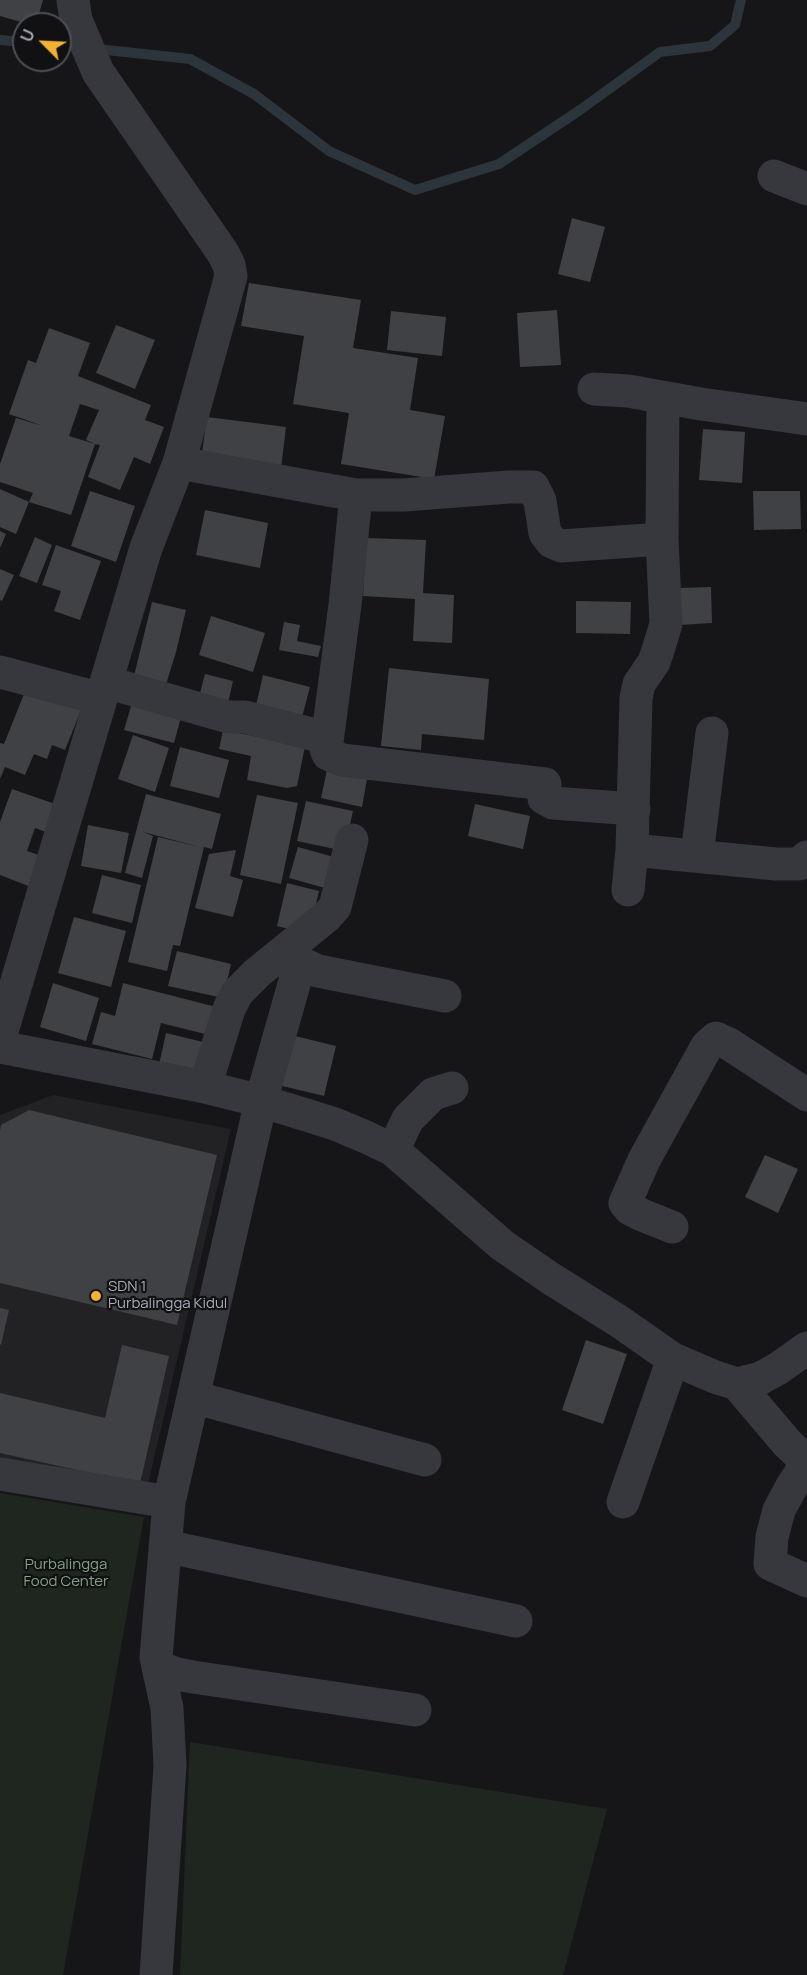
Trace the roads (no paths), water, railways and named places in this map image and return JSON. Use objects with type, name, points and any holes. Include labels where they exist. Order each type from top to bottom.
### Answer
[{"type":"street","points":[[0,1038],[146,548],[178,463],[231,276],[223,253],[98,72],[74,10]]},
{"type":"street","points":[[774,176],[807,189]]},
{"type":"street","points":[[594,389],[628,391],[807,419]]},
{"type":"street","points":[[628,890],[634,809],[636,698],[639,684],[657,654],[666,624],[662,539],[663,397]]},
{"type":"street","points":[[178,463],[356,495],[404,495],[533,487],[540,501],[545,533],[552,542],[561,546],[662,539]]},
{"type":"street","points":[[356,495],[345,605],[327,738],[328,754],[342,760],[545,784],[544,798],[553,803],[634,809]]},
{"type":"street","points":[[0,672],[228,717],[245,717],[327,738]]},
{"type":"street","points":[[697,855],[712,733]]},
{"type":"street","points":[[205,1087],[237,993],[258,973],[290,959],[335,907],[352,840]]},
{"type":"street","points":[[632,850],[776,864],[799,864],[807,857]]},
{"type":"street","points":[[290,959],[318,971],[445,996]]},
{"type":"street","points":[[156,1975],[170,1766],[167,1708],[156,1657],[169,1502],[261,1101],[290,959]]},
{"type":"street","points":[[672,1227],[630,1209],[625,1203],[644,1160],[706,1046],[716,1038],[729,1044],[807,1095]]},
{"type":"street","points":[[0,1071],[15,1050],[205,1087],[261,1101],[335,1124],[393,1150],[502,1245],[550,1278],[673,1359],[737,1384],[800,1456],[792,1486],[779,1510],[772,1537],[770,1564],[807,1581]]},
{"type":"street","points":[[393,1150],[408,1119],[433,1094],[452,1088]]},
{"type":"street","points":[[737,1384],[760,1378],[807,1348]]},
{"type":"street","points":[[623,1502],[673,1359]]},
{"type":"street","points":[[193,1397],[425,1460]]},
{"type":"street","points":[[0,1474],[169,1502]]},
{"type":"street","points":[[165,1546],[516,1621]]},
{"type":"street","points":[[158,1666],[177,1674],[193,1677],[415,1710]]},
{"type":"waterway","points":[[72,46],[190,59],[254,94],[329,151],[415,190],[499,164],[580,110],[660,52],[710,46],[735,25],[741,0]]},
{"type":"waterway","points":[[0,40],[12,41]]},
{"type":"place","name":"SDN 1 Purbalingga Kidul","points":[[96,1296]]},
{"type":"park label","name":"Purbalingga Food Center","points":[[66,1574]]}]
